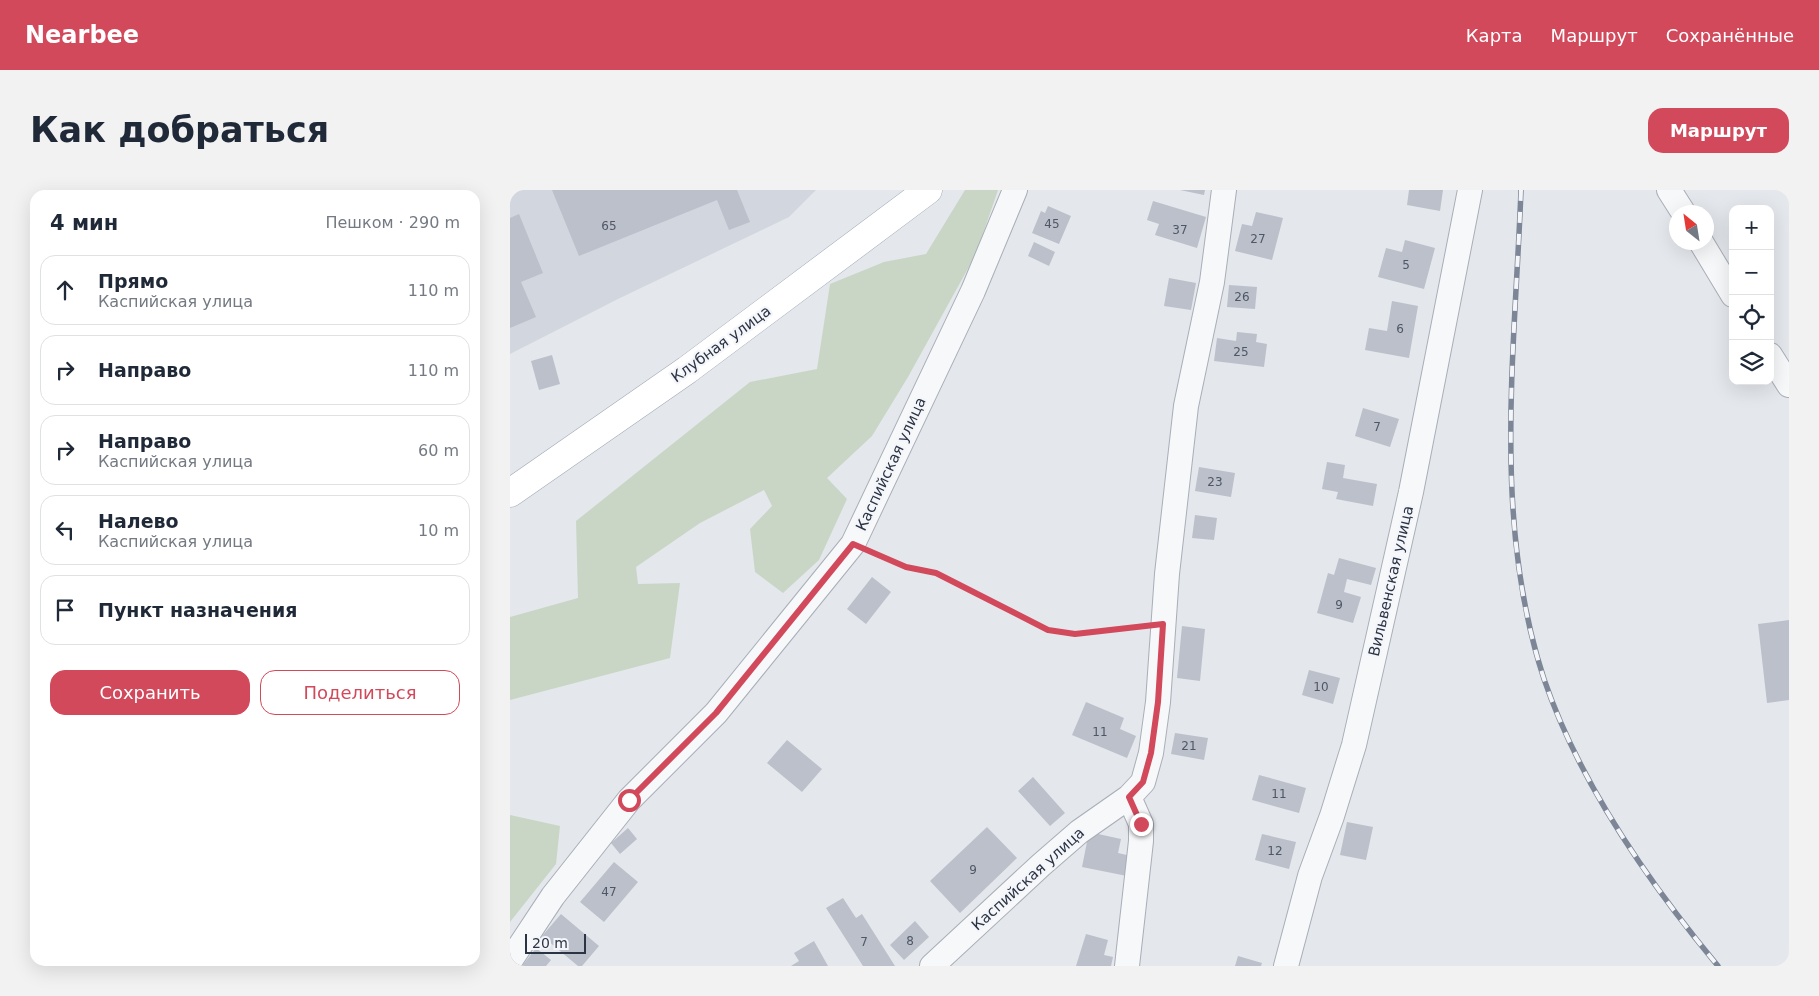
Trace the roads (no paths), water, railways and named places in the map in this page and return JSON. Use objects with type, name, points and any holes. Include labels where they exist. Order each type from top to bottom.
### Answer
[{"type":"main road","name":"Клубная улица","points":[[510,493],[687,370],[928,190]]},
{"type":"street","name":"Каспийская улица","points":[[510,961],[553,896],[629,800],[716,713],[853,544],[973,291],[1015,190]]},
{"type":"street","name":"Каспийская улица","points":[[932,966],[1079,832],[1129,797],[1143,782],[1151,753],[1158,702],[1167,574],[1186,406],[1212,282],[1224,190]]},
{"type":"street","name":"Вильвенская улица","points":[[1286,966],[1310,876],[1332,816],[1354,745],[1411,492],[1470,190]]},
{"type":"street","points":[[1669,190],[1679,205]]},
{"type":"street","points":[[1706,250],[1729,288]]},
{"type":"street","points":[[1774,361],[1789,385]]},
{"type":"street","points":[[1127,966],[1142,841],[1141,824],[1129,797]]},
{"type":"railway","points":[[1521,190],[1512,374],[1512,498],[1518,559],[1528,619],[1544,679],[1576,756],[1596,793],[1642,866],[1718,966]]}]
